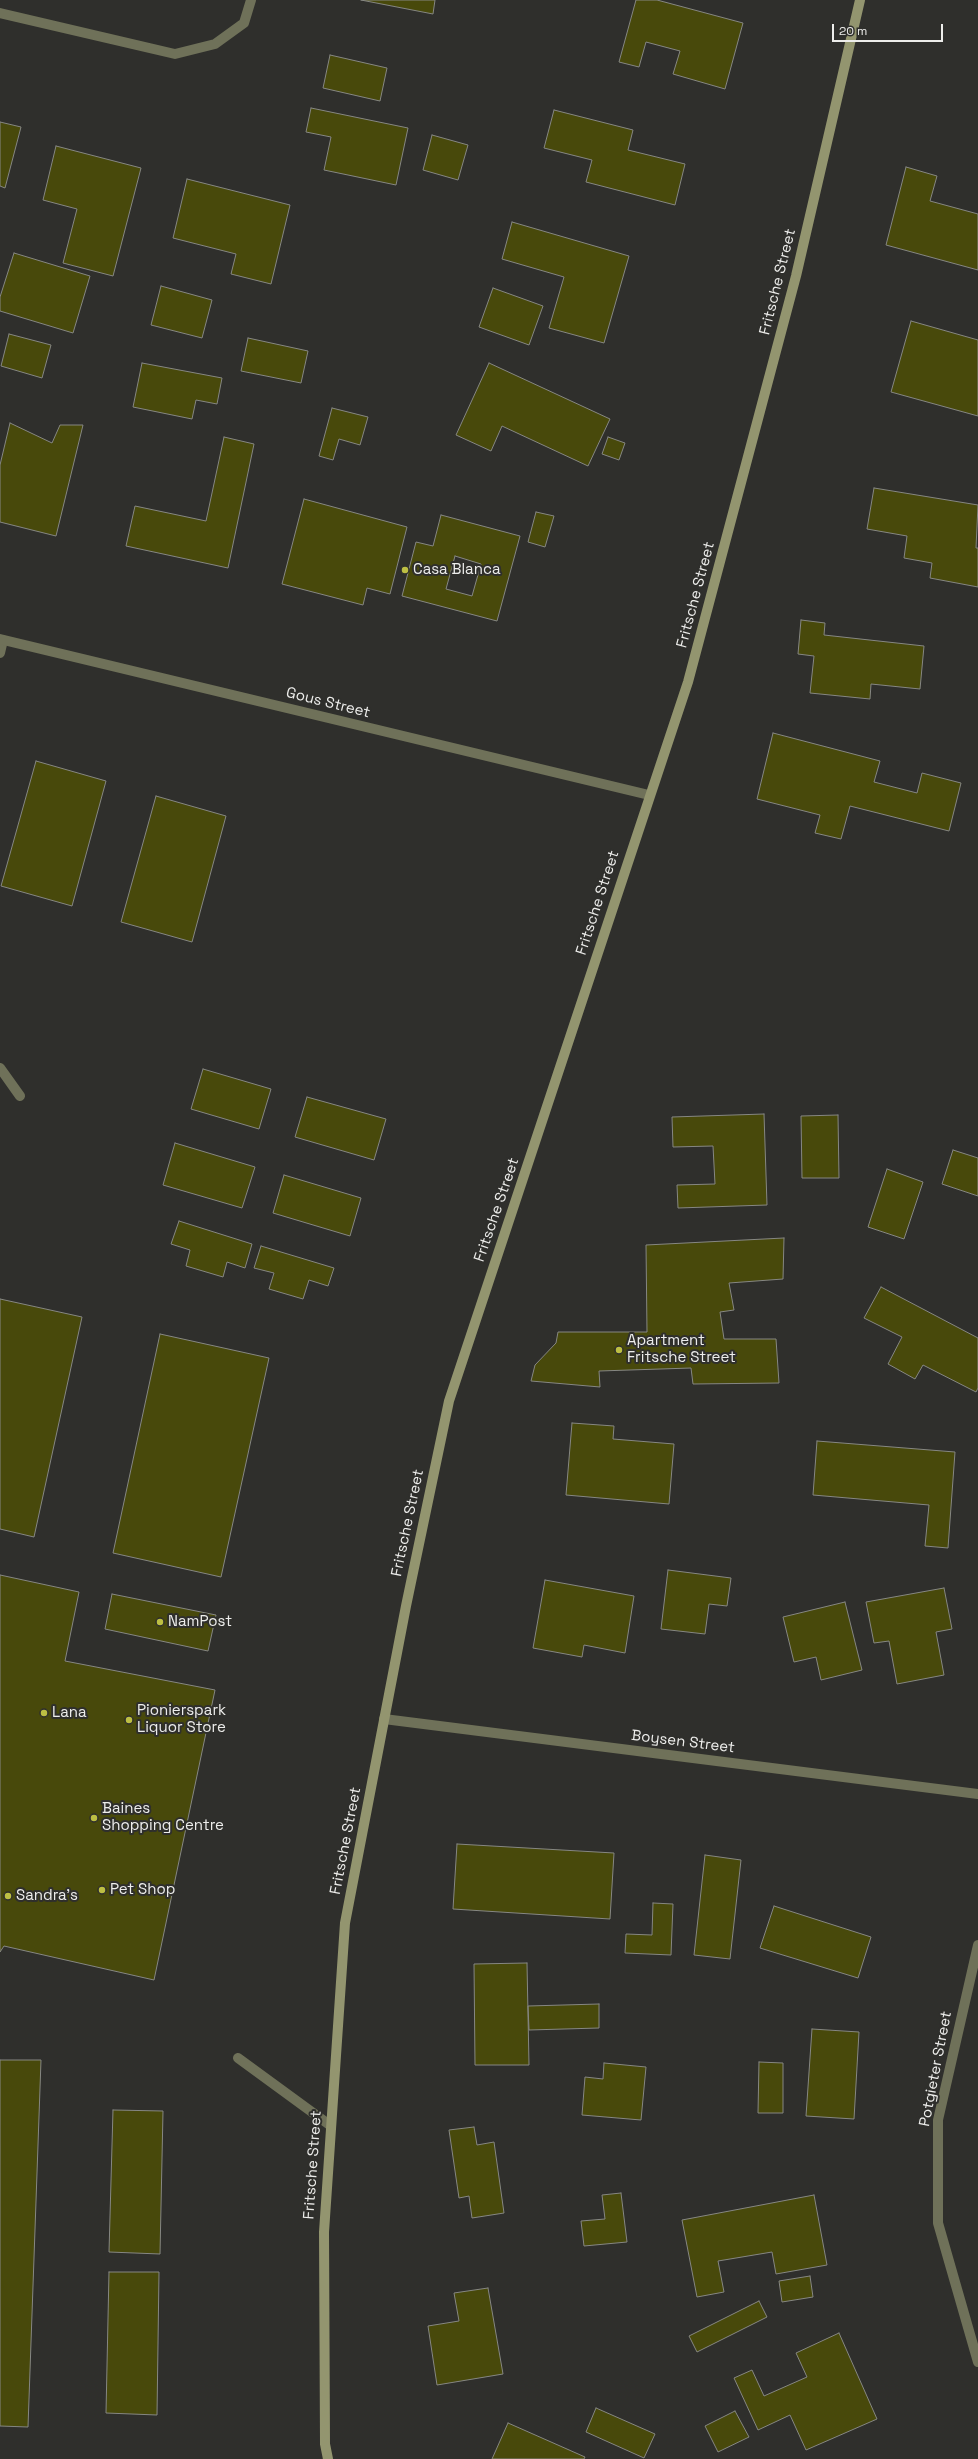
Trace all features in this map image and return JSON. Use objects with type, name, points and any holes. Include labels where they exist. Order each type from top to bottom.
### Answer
[{"type":"street","points":[[0,12],[175,54],[215,44],[221,40],[244,23],[251,0]]},
{"type":"street","name":"Fritsche Street","points":[[328,2459],[325,2444],[324,2232],[345,1923],[384,1719],[449,1401],[554,1089],[649,795],[688,682],[788,307],[860,0]]},
{"type":"street","points":[[0,653],[2,639]]},
{"type":"street","name":"Gous Street","points":[[2,639],[649,795]]},
{"type":"street","points":[[0,1068],[20,1096]]},
{"type":"street","name":"Boysen Street","points":[[384,1719],[978,1794]]},
{"type":"street","name":"Potgieter Street","points":[[978,1945],[938,2120],[938,2223],[978,2362]]},
{"type":"street","points":[[238,2058],[331,2126]]},
{"type":"building","points":[[361,0],[435,0],[433,14]]},
{"type":"building","points":[[636,0],[657,0],[743,23],[725,89],[673,74],[680,51],[646,42],[639,67],[619,62]]},
{"type":"building","points":[[330,55],[387,68],[380,101],[323,88]]},
{"type":"building","points":[[311,108],[408,128],[396,185],[324,170],[331,137],[306,132]]},
{"type":"building","points":[[554,110],[633,130],[628,150],[685,164],[675,205],[586,182],[592,160],[544,148]]},
{"type":"building","points":[[0,122],[21,127],[5,188],[0,186]]},
{"type":"building","points":[[432,135],[468,145],[458,180],[423,170]]},
{"type":"building","points":[[56,146],[141,168],[113,276],[63,263],[77,209],[43,200]]},
{"type":"building","points":[[906,167],[937,176],[930,201],[978,214],[978,270],[886,245]]},
{"type":"building","points":[[187,179],[290,205],[271,284],[231,274],[236,254],[173,238]]},
{"type":"building","points":[[512,222],[629,256],[604,343],[549,328],[564,277],[502,259]]},
{"type":"building","points":[[14,253],[90,276],[73,333],[0,311],[0,297]]},
{"type":"building","points":[[161,286],[212,300],[202,338],[151,325]]},
{"type":"building","points":[[493,288],[543,306],[529,345],[479,327]]},
{"type":"building","points":[[911,321],[978,340],[978,416],[891,392]]},
{"type":"building","points":[[9,334],[51,345],[42,378],[1,366]]},
{"type":"building","points":[[248,338],[308,351],[301,383],[241,371]]},
{"type":"building","points":[[142,363],[222,378],[217,404],[196,400],[192,419],[133,407]]},
{"type":"building","points":[[489,363],[610,419],[588,466],[502,426],[491,451],[456,435]]},
{"type":"building","points":[[332,408],[368,417],[360,445],[339,439],[333,460],[319,456]]},
{"type":"building","points":[[10,423],[52,443],[60,425],[83,425],[56,536],[0,522],[0,465]]},
{"type":"building","points":[[224,437],[254,444],[228,568],[126,546],[135,506],[206,521]]},
{"type":"building","points":[[608,437],[625,443],[619,460],[602,454]]},
{"type":"building","points":[[874,488],[978,505],[976,548],[978,548],[978,587],[930,578],[932,563],[904,558],[907,536],[867,529]]},
{"type":"building","points":[[304,499],[407,527],[390,594],[367,588],[363,605],[282,584]]},
{"type":"building","points":[[536,512],[554,516],[545,547],[528,542]]},
{"type":"building","points":[[441,515],[520,536],[497,621],[402,596],[416,542],[433,546]],"holes":[[[455,556],[481,564],[472,596],[446,589]]]},
{"type":"building","points":[[801,620],[825,623],[824,635],[924,646],[920,689],[871,684],[870,699],[810,693],[814,656],[798,654]]},
{"type":"building","points":[[773,733],[880,761],[874,782],[917,793],[922,773],[961,783],[949,831],[850,806],[841,839],[815,833],[820,815],[757,799]]},
{"type":"building","points":[[36,761],[106,781],[72,906],[1,886]]},
{"type":"building","points":[[156,796],[226,816],[192,942],[121,922]]},
{"type":"building","points":[[203,1069],[271,1089],[259,1129],[191,1109]]},
{"type":"building","points":[[307,1097],[386,1119],[374,1160],[295,1137]]},
{"type":"building","points":[[764,1114],[767,1205],[678,1208],[677,1185],[715,1184],[713,1146],[673,1147],[672,1117]]},
{"type":"building","points":[[838,1115],[839,1178],[802,1178],[801,1116]]},
{"type":"building","points":[[175,1143],[255,1167],[242,1208],[163,1185]]},
{"type":"building","points":[[953,1150],[978,1158],[978,1196],[942,1184]]},
{"type":"building","points":[[887,1169],[923,1182],[904,1239],[868,1227]]},
{"type":"building","points":[[284,1175],[361,1198],[350,1236],[273,1213]]},
{"type":"building","points":[[179,1221],[252,1244],[245,1268],[227,1262],[223,1277],[186,1266],[190,1250],[171,1244]]},
{"type":"building","points":[[784,1238],[783,1279],[729,1283],[734,1310],[720,1312],[724,1339],[776,1339],[779,1383],[693,1384],[691,1368],[599,1371],[600,1387],[531,1381],[535,1365],[556,1343],[558,1332],[647,1332],[646,1245]]},
{"type":"building","points":[[261,1246],[334,1268],[328,1286],[309,1280],[303,1299],[269,1289],[274,1273],[254,1268]]},
{"type":"building","points":[[881,1287],[978,1338],[978,1388],[976,1392],[923,1365],[915,1379],[888,1364],[902,1337],[864,1318]]},
{"type":"building","points":[[0,1299],[82,1317],[34,1537],[0,1529]]},
{"type":"building","points":[[160,1334],[269,1358],[221,1577],[113,1553]]},
{"type":"building","points":[[572,1423],[614,1426],[613,1439],[674,1444],[669,1504],[566,1495]]},
{"type":"building","points":[[817,1441],[955,1452],[948,1548],[925,1546],[929,1505],[813,1495]]},
{"type":"building","points":[[668,1570],[731,1578],[727,1606],[709,1604],[705,1634],[661,1629]]},
{"type":"building","name":"Baines Shopping Centre","points":[[0,1575],[79,1592],[65,1661],[215,1690],[154,1980],[4,1946],[0,1952]]},
{"type":"building","points":[[545,1580],[634,1596],[625,1653],[584,1645],[582,1657],[533,1648]]},
{"type":"building","points":[[944,1588],[952,1629],[936,1632],[944,1675],[897,1684],[889,1641],[874,1643],[866,1602]]},
{"type":"building","name":"NamPost","points":[[112,1594],[216,1615],[208,1651],[105,1629]]},
{"type":"building","points":[[845,1602],[862,1670],[821,1680],[816,1657],[794,1662],[783,1617]]},
{"type":"building","points":[[457,1844],[614,1853],[610,1919],[453,1909]]},
{"type":"building","points":[[705,1855],[741,1860],[730,1959],[694,1955]]},
{"type":"building","points":[[653,1903],[673,1904],[671,1955],[625,1953],[626,1934],[652,1935]]},
{"type":"building","points":[[774,1906],[871,1937],[858,1978],[760,1948]]},
{"type":"building","points":[[527,1963],[529,2065],[475,2065],[474,1964]]},
{"type":"building","points":[[599,2004],[599,2028],[529,2030],[528,2006]]},
{"type":"building","points":[[812,2029],[859,2032],[854,2119],[806,2116]]},
{"type":"building","points":[[0,2060],[41,2060],[28,2427],[0,2426]]},
{"type":"building","points":[[759,2062],[783,2063],[783,2113],[758,2113]]},
{"type":"building","points":[[604,2063],[646,2067],[641,2120],[582,2115],[585,2077],[603,2079]]},
{"type":"building","points":[[113,2110],[163,2111],[160,2254],[109,2252]]},
{"type":"building","points":[[474,2127],[477,2145],[494,2142],[504,2213],[472,2218],[469,2196],[459,2198],[449,2130]]},
{"type":"building","points":[[621,2193],[627,2242],[584,2246],[581,2221],[605,2219],[602,2195]]},
{"type":"building","points":[[814,2195],[827,2265],[776,2274],[772,2252],[718,2261],[724,2292],[697,2297],[682,2220]]},
{"type":"building","points":[[109,2272],[159,2272],[157,2415],[106,2413]]},
{"type":"building","points":[[810,2276],[813,2297],[782,2302],[779,2281]]},
{"type":"building","points":[[488,2288],[503,2374],[437,2385],[428,2326],[459,2321],[454,2293]]},
{"type":"building","points":[[759,2301],[767,2317],[697,2352],[689,2336]]},
{"type":"building","points":[[839,2333],[877,2419],[806,2450],[790,2415],[758,2430],[734,2378],[752,2370],[764,2396],[807,2377],[796,2353]]},
{"type":"building","points":[[596,2408],[655,2434],[644,2458],[586,2432]]},
{"type":"building","points":[[735,2411],[749,2437],[718,2452],[705,2426]]},
{"type":"building","points":[[508,2423],[585,2457],[584,2459],[492,2459]]},
{"type":"place","name":"Casa Blanca","points":[[405,570]]},
{"type":"place","name":"Apartment Fritsche Street","points":[[619,1350]]},
{"type":"place","name":"NamPost","points":[[160,1622]]},
{"type":"place","name":"Lana","points":[[44,1713]]},
{"type":"place","name":"Pionierspark Liquor Store","points":[[129,1720]]},
{"type":"place","name":"Baines Shopping Centre","points":[[94,1818]]},
{"type":"place","name":"Pet Shop","points":[[102,1890]]},
{"type":"place","name":"Sandra's","points":[[8,1896]]}]
